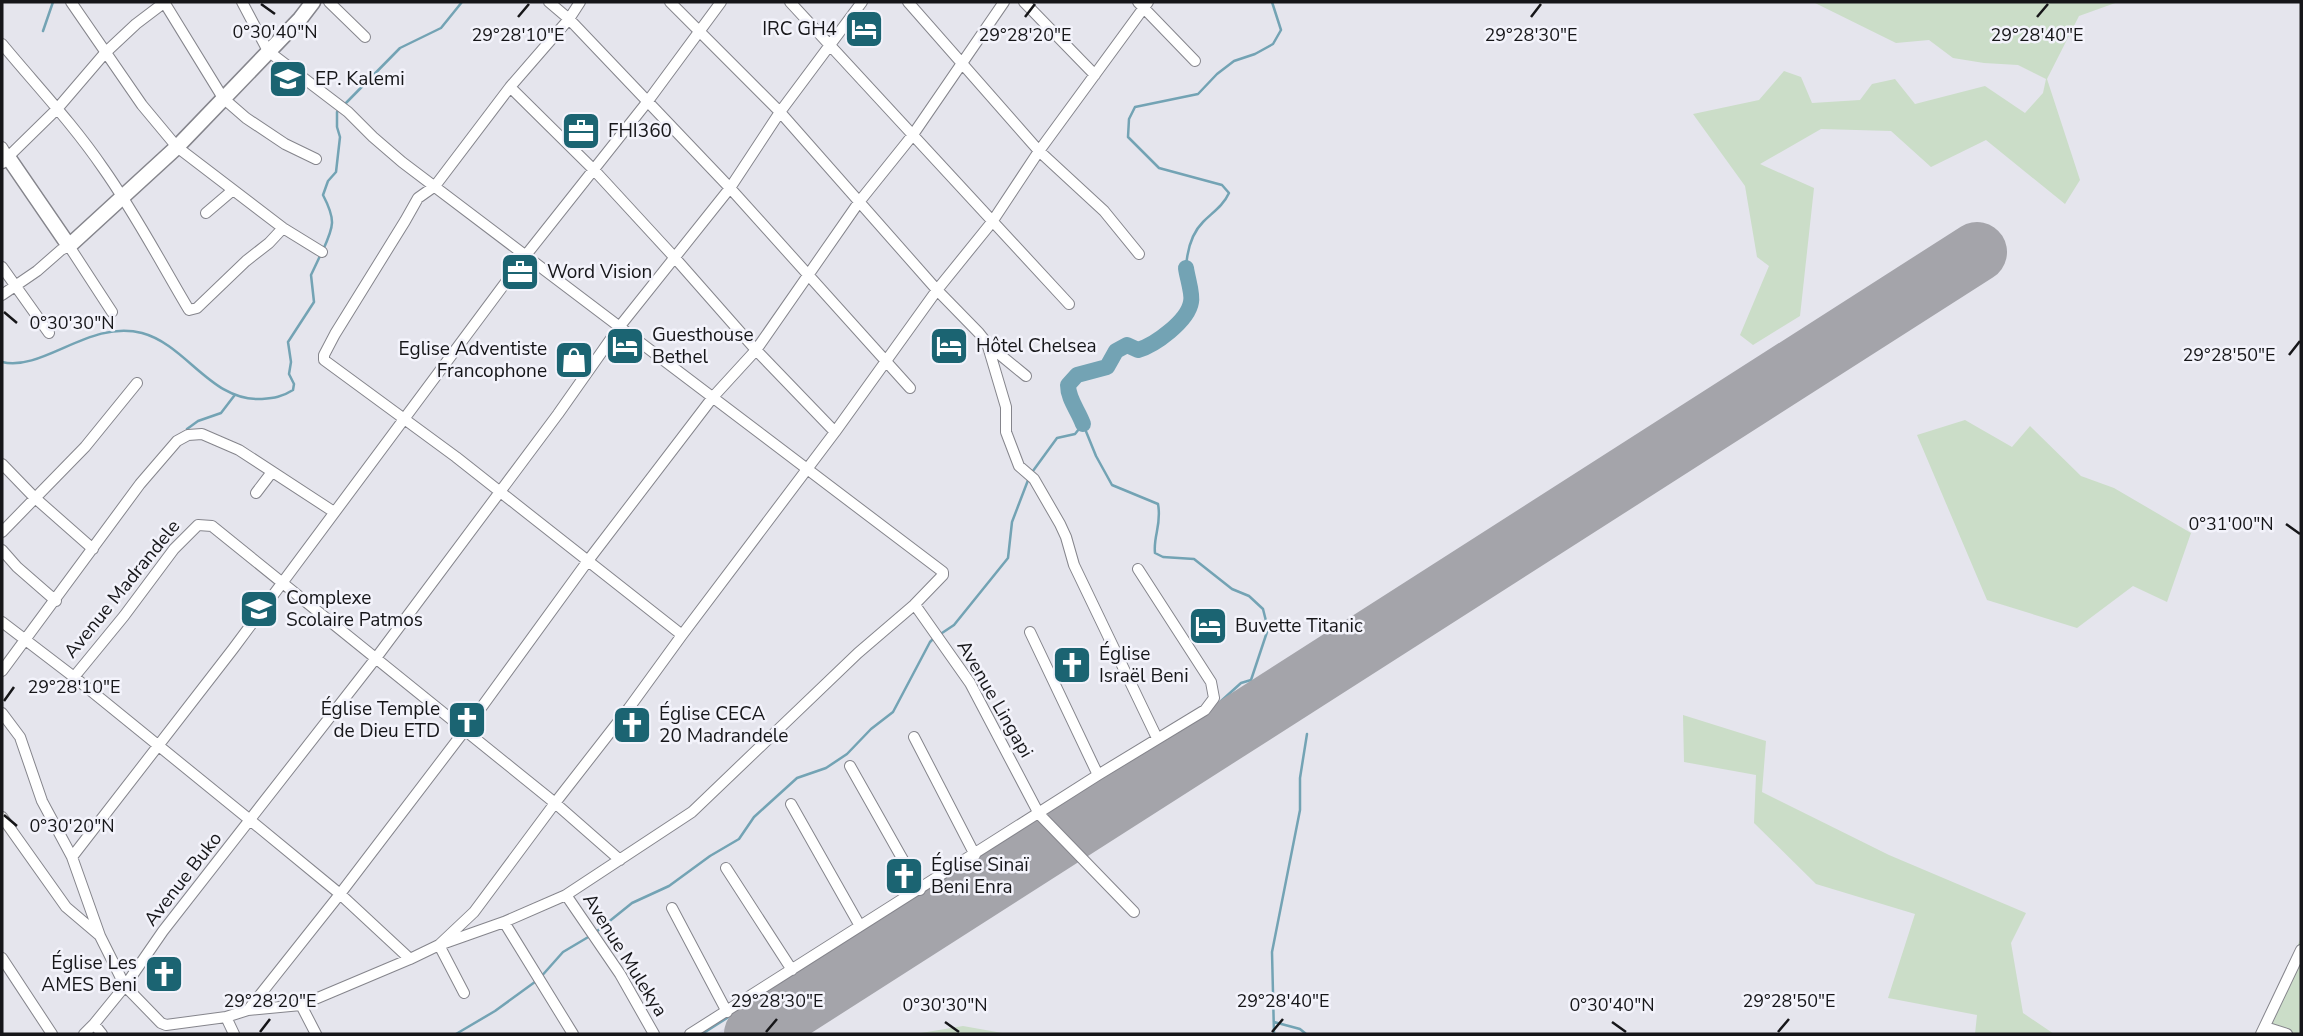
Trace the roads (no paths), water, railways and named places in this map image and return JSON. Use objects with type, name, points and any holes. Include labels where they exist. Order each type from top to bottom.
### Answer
[{"type":"street","points":[[71,2],[142,105],[177,148],[283,228],[322,252]]},
{"type":"street","points":[[112,312],[4,155],[57,109],[105,53],[164,2],[223,98],[246,118],[285,144],[316,159]]},
{"type":"street","points":[[2,713],[20,737],[42,802],[72,857],[100,936],[124,986],[156,1019],[166,1025],[226,1017],[248,1010],[300,1005],[566,894],[692,812],[858,653],[915,605],[943,575],[943,572],[808,468],[373,137],[348,112],[268,51],[243,2]]},
{"type":"street","points":[[2,295],[69,246],[177,148],[313,2]]},
{"type":"street","points":[[329,2],[365,37]]},
{"type":"street","points":[[550,2],[730,188],[910,388]]},
{"type":"street","points":[[580,2],[569,19],[510,87],[435,186],[418,198],[335,334],[324,360],[500,491],[682,635]]},
{"type":"street","points":[[670,2],[780,112],[987,343],[1026,376]]},
{"type":"street","points":[[72,857],[159,746],[402,418],[526,255],[648,102],[721,2]]},
{"type":"street","points":[[790,2],[1069,304]]},
{"type":"street","name":"Avenue Buko","points":[[83,1034],[124,986],[376,658],[620,326],[730,188],[780,112],[862,2]]},
{"type":"street","points":[[908,2],[1039,151],[1104,211],[1139,254]]},
{"type":"street","points":[[248,1010],[465,730],[587,562],[713,397],[756,350],[859,202],[912,135],[1003,2]]},
{"type":"street","points":[[1024,2],[1095,75]]},
{"type":"street","points":[[439,945],[474,912],[629,708],[835,432],[937,290],[992,222],[1143,4],[1195,61]]},
{"type":"street","points":[[2,44],[80,136],[123,197],[189,310],[197,308],[283,228]]},
{"type":"street","points":[[510,87],[594,170],[756,350],[835,432]]},
{"type":"street","points":[[206,213],[233,190]]},
{"type":"street","points":[[2,267],[49,333]]},
{"type":"street","points":[[987,343],[1006,407],[1006,432],[1018,466],[1034,479],[1066,537],[1074,565],[1157,738]]},
{"type":"street","points":[[2,532],[85,447],[137,383]]},
{"type":"street","points":[[2,671],[140,484],[177,441],[188,435],[202,434],[239,450],[334,512]]},
{"type":"street","points":[[2,464],[34,498],[93,549]]},
{"type":"street","points":[[256,493],[272,472]]},
{"type":"street","name":"Avenue Madrandele","points":[[74,677],[174,550],[198,525],[212,526],[218,530],[280,583]]},
{"type":"street","points":[[2,550],[16,567],[56,601]]},
{"type":"street","points":[[690,1034],[1097,775],[1205,710],[1214,698],[1211,682],[1138,569]]},
{"type":"street","points":[[280,583],[555,803],[620,860]]},
{"type":"street","name":"Avenue Lingapi","points":[[915,605],[970,682],[1039,814],[1134,912]]},
{"type":"street","points":[[2,622],[74,677],[340,894],[410,959]]},
{"type":"street","points":[[1030,632],[1097,775]]},
{"type":"street","points":[[914,737],[975,855]]},
{"type":"street","points":[[850,766],[920,890]]},
{"type":"street","points":[[791,803],[860,926]]},
{"type":"street","points":[[2,817],[66,907],[100,936]]},
{"type":"street","points":[[726,868],[792,970]]},
{"type":"street","name":"Avenue Mulekya","points":[[566,894],[620,974],[654,1034]]},
{"type":"street","points":[[672,908],[727,1012]]},
{"type":"street","points":[[504,922],[573,1034]]},
{"type":"street","points":[[439,945],[464,993]]},
{"type":"street","points":[[2287,1034],[2263,1031],[2301,950]]},
{"type":"street","points":[[2,958],[52,1034]]},
{"type":"street","points":[[300,1005],[316,1034]]},
{"type":"street","points":[[226,1017],[234,1034]]},
{"type":"street","points":[[94,1024],[102,1034]]},
{"type":"waterway","points":[[43,31],[53,2]]},
{"type":"waterway","points":[[344,105],[400,48],[441,28],[462,2]]},
{"type":"waterway","points":[[1186,268],[1195,232],[1229,193],[1222,185],[1159,168],[1128,137],[1129,119],[1135,107],[1198,94],[1234,61],[1273,44],[1281,30],[1272,2]]},
{"type":"waterway","points":[[323,250],[332,223],[323,195],[328,181],[336,172],[340,137],[337,127],[339,110]]},
{"type":"waterway","points":[[2,362],[34,360],[104,333],[142,333],[173,349],[213,383],[228,392],[244,398],[282,396],[293,390],[294,384],[289,374],[291,362],[288,342],[314,302],[311,275],[320,256]]},
{"type":"waterway","points":[[1083,424],[1071,400],[1068,385],[1077,375],[1107,367],[1116,351],[1127,345],[1138,350],[1145,347],[1177,324],[1184,317],[1191,302],[1186,268]]},
{"type":"waterway","points":[[187,429],[198,421],[221,413],[234,396]]},
{"type":"waterway","points":[[939,635],[954,625],[1008,558],[1012,522],[1030,475],[1057,438],[1075,434],[1083,424],[1112,485],[1158,504],[1155,553],[1163,557],[1194,559],[1232,589],[1249,596],[1263,609],[1268,629],[1251,680],[1241,683],[1210,711]]},
{"type":"waterway","points":[[596,932],[632,903],[669,886],[739,839],[754,817],[797,778],[826,768],[847,754],[871,729],[893,712],[933,639]]},
{"type":"waterway","points":[[1274,1034],[1272,952],[1300,810],[1300,778],[1307,734]]},
{"type":"waterway","points":[[1044,815],[1118,768]]},
{"type":"waterway","points":[[702,1034],[1038,819]]},
{"type":"waterway","points":[[456,1034],[495,1011],[539,979],[563,952],[590,936]]},
{"type":"waterway","points":[[1274,1022],[1300,1029],[1306,1034]]},
{"type":"place","name":"IRC GH4","points":[[864,29]]},
{"type":"place","name":"EP. Kalemi","points":[[288,79]]},
{"type":"place","name":"FHI360","points":[[581,131]]},
{"type":"place","name":"Word Vision","points":[[520,272]]},
{"type":"place","name":"Guesthouse Bethel","points":[[625,346]]},
{"type":"place","name":"Hôtel Chelsea","points":[[949,346]]},
{"type":"place","name":"Eglise Adventiste Francophone","points":[[574,360]]},
{"type":"place","name":"Complexe Scolaire Patmos","points":[[259,609]]},
{"type":"place","name":"Buvette Titanic","points":[[1208,626]]},
{"type":"place","name":"Église Israël Beni","points":[[1072,665]]},
{"type":"place","name":"Église Temple de Dieu ETD","points":[[467,720]]},
{"type":"place","name":"Église CECA 20 Madrandele","points":[[632,725]]},
{"type":"place","name":"Église Sinaï Beni Enra","points":[[904,876]]},
{"type":"place","name":"Église Les AMES Beni","points":[[164,974]]}]
